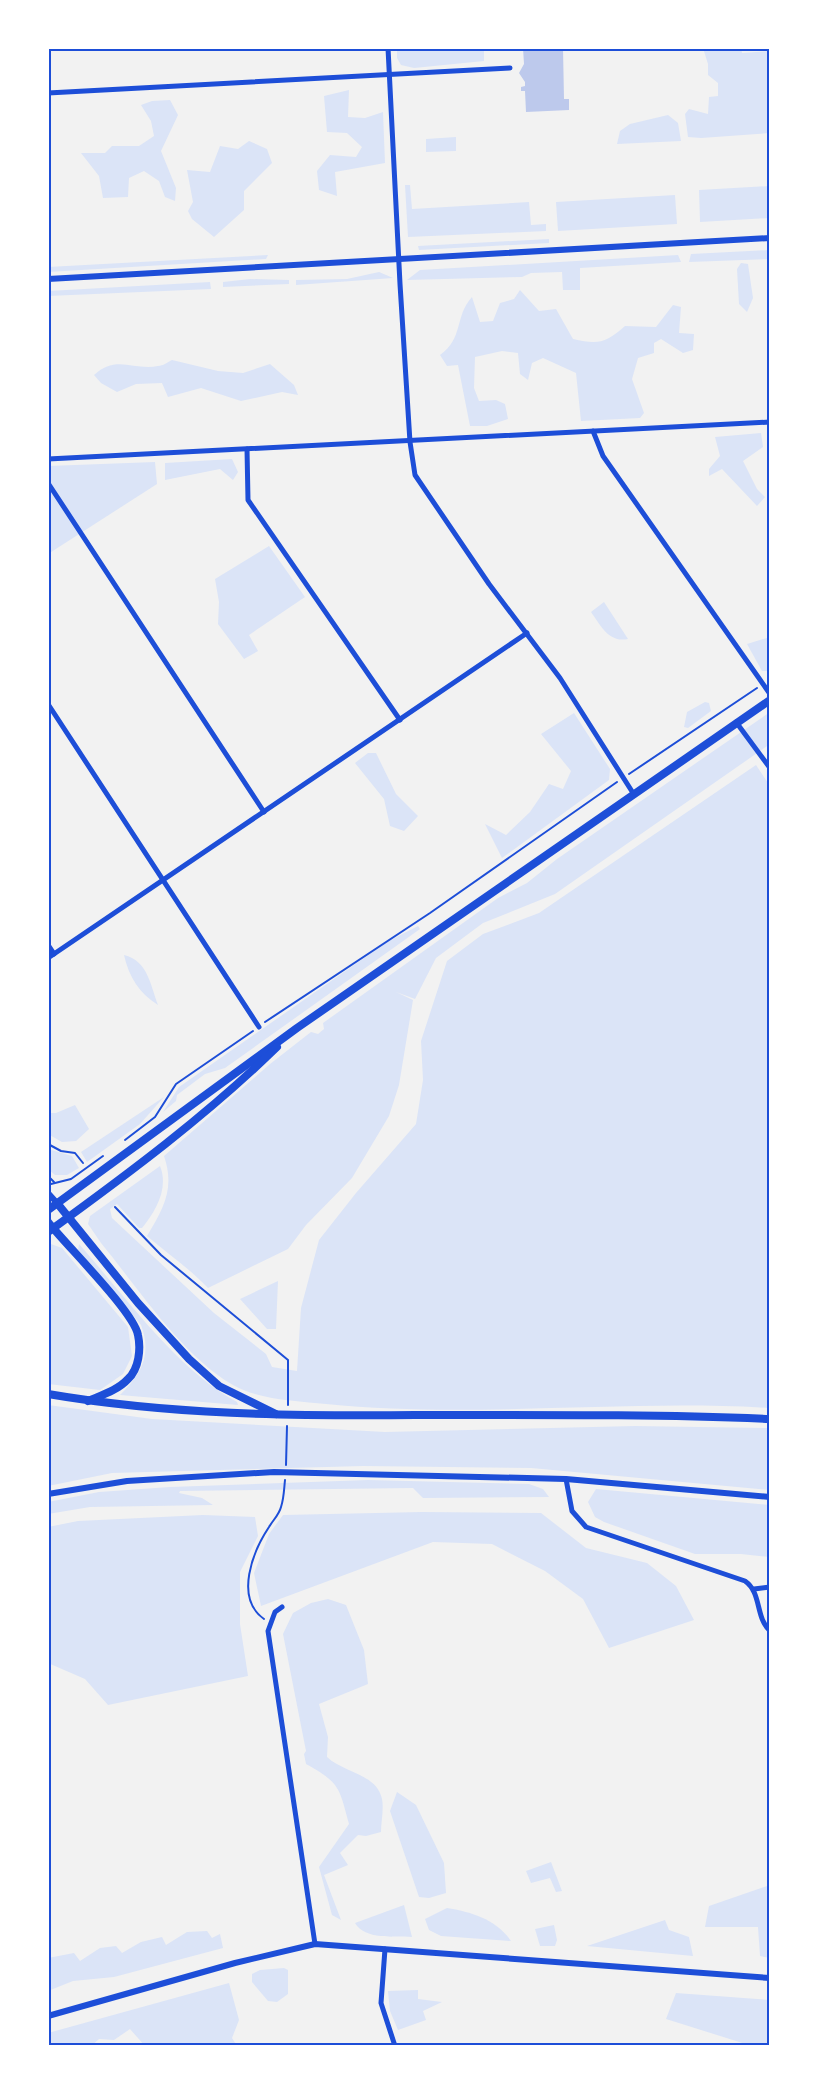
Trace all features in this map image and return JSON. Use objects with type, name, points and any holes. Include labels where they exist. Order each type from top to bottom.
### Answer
[{"type":"highway","points":[[57,1203],[138,1303],[189,1359],[219,1386],[279,1416]]},
{"type":"highway","points":[[50,1227],[127,1313],[138,1334],[138,1360],[131,1377],[119,1387],[87,1401]]},
{"type":"highway","points":[[48,1394],[183,1412],[279,1416],[668,1415],[770,1419]]},
{"type":"main road","points":[[48,1210],[297,1028],[633,792],[770,700]]},
{"type":"main road","points":[[50,1227],[68,1217],[138,1166],[229,1093],[297,1028]]},
{"type":"street","points":[[388,48],[410,442],[416,475],[489,584],[560,678],[633,792]]},
{"type":"street","points":[[48,93],[510,68]]},
{"type":"street","points":[[48,279],[770,238]]},
{"type":"street","points":[[48,459],[770,422]]},
{"type":"street","points":[[593,431],[603,456],[770,694]]},
{"type":"street","points":[[247,449],[248,501],[400,720]]},
{"type":"street","points":[[48,483],[264,812]]},
{"type":"street","points":[[48,958],[527,633]]},
{"type":"street","points":[[48,704],[259,1027]]},
{"type":"street","points":[[736,722],[770,768]]},
{"type":"street","points":[[48,945],[54,954]]},
{"type":"street","points":[[48,1193],[57,1203]]},
{"type":"street","points":[[48,1494],[127,1481],[274,1472],[566,1479],[770,1497]]},
{"type":"street","points":[[566,1479],[572,1511],[586,1527],[745,1581],[754,1589],[762,1621],[770,1630]]},
{"type":"street","points":[[754,1589],[770,1587]]},
{"type":"street","points":[[282,1607],[269,1623],[315,1944]]},
{"type":"street","points":[[48,2016],[235,1963],[315,1944],[770,1978]]},
{"type":"street","points":[[385,1949],[381,2003],[395,2046]]},
{"type":"path","points":[[124,1141],[155,1117],[176,1084],[430,914],[624,777],[764,684]]},
{"type":"path","points":[[48,1144],[75,1153],[83,1164]]},
{"type":"path","points":[[48,1185],[71,1179],[107,1153]]},
{"type":"path","points":[[48,1176],[54,1182]]},
{"type":"path","points":[[115,1207],[161,1255],[288,1360],[288,1409]]},
{"type":"path","points":[[285,1468],[288,1421]]},
{"type":"path","points":[[269,1623],[256,1614],[247,1591],[250,1568],[268,1528],[281,1509],[285,1480]]},
{"type":"shaded area","points":[[397,48],[484,48],[484,61],[414,68],[401,65],[397,58]]},
{"type":"shaded area","points":[[703,48],[741,48],[742,53],[770,51],[770,133],[688,137],[685,114],[689,109],[708,114],[709,97],[718,96],[718,83],[708,75],[708,64]]},
{"type":"shaded area","points":[[349,90],[348,117],[365,118],[383,112],[385,163],[335,172],[337,196],[319,190],[317,171],[330,155],[356,157],[362,147],[347,133],[327,132],[324,96]]},
{"type":"shaded area","points":[[170,100],[178,115],[161,151],[176,188],[175,201],[165,197],[159,181],[144,171],[129,178],[128,197],[103,198],[99,176],[81,153],[105,153],[112,146],[139,146],[154,136],[151,121],[141,105],[152,101]]},
{"type":"shaded area","points":[[668,115],[678,123],[681,141],[617,144],[620,131],[630,124]]},
{"type":"shaded area","points":[[456,137],[456,151],[426,152],[426,139]]},
{"type":"shaded area","points":[[249,141],[267,149],[272,163],[244,191],[244,210],[214,237],[192,219],[188,211],[193,202],[187,170],[210,172],[220,146],[238,149]]},
{"type":"shaded area","points":[[405,185],[410,185],[412,209],[529,202],[531,225],[546,224],[546,231],[408,237]]},
{"type":"shaded area","points":[[770,186],[770,218],[700,222],[699,190]]},
{"type":"shaded area","points":[[675,195],[677,224],[558,231],[556,202]]},
{"type":"shaded area","points":[[549,239],[549,243],[419,250],[418,246]]},
{"type":"shaded area","points":[[770,250],[770,259],[689,262],[691,254]]},
{"type":"shaded area","points":[[268,255],[266,259],[48,272],[48,267]]},
{"type":"shaded area","points":[[678,255],[681,262],[580,268],[580,290],[563,290],[562,272],[531,273],[522,277],[407,280],[420,270]]},
{"type":"shaded area","points":[[741,263],[748,264],[753,298],[747,312],[739,304],[737,269]]},
{"type":"shaded area","points":[[379,272],[393,278],[296,285],[296,280],[347,279]]},
{"type":"shaded area","points":[[250,279],[289,280],[289,284],[223,287],[223,282]]},
{"type":"shaded area","points":[[210,282],[211,289],[48,296],[48,291]]},
{"type":"shaded area","points":[[520,290],[539,311],[556,309],[573,339],[589,342],[607,339],[625,326],[656,327],[673,305],[681,307],[679,333],[694,334],[693,350],[683,353],[661,339],[654,343],[654,353],[638,358],[632,379],[644,413],[640,418],[581,421],[576,373],[543,358],[532,363],[528,380],[520,374],[518,353],[502,351],[475,357],[474,388],[479,401],[496,400],[505,404],[508,419],[487,426],[470,426],[458,365],[447,366],[440,355],[453,342],[463,312],[472,297],[480,322],[493,321],[500,303],[514,299]]},
{"type":"shaded area","points":[[172,360],[218,371],[243,373],[270,364],[294,385],[298,395],[282,392],[241,401],[201,388],[168,397],[162,383],[136,384],[117,392],[101,383],[94,375],[110,365],[149,367],[162,365]]},
{"type":"shaded area","points":[[761,433],[763,447],[743,461],[757,489],[765,497],[757,506],[722,469],[709,476],[709,469],[720,456],[715,437]]},
{"type":"shaded area","points":[[232,459],[238,472],[233,480],[220,469],[165,480],[165,463]]},
{"type":"shaded area","points":[[155,462],[157,484],[48,554],[48,466]]},
{"type":"shaded area","points":[[269,546],[305,597],[249,635],[258,651],[244,659],[218,624],[219,602],[215,579]]},
{"type":"shaded area","points":[[604,602],[628,639],[621,640],[611,636],[591,612]]},
{"type":"shaded area","points":[[770,637],[770,671],[762,671],[747,644]]},
{"type":"shaded area","points":[[705,702],[709,703],[711,711],[688,728],[684,727],[687,712]]},
{"type":"shaded area","points":[[770,712],[770,744],[555,894],[483,923],[436,958],[415,999],[396,992],[413,1000],[399,1085],[389,1116],[352,1178],[306,1225],[288,1249],[208,1288],[147,1236],[166,1198],[168,1178],[164,1156],[270,1064],[311,1032],[318,1034],[324,1029],[323,1023],[498,898],[527,883],[557,859]]},
{"type":"shaded area","points":[[574,713],[610,769],[609,780],[502,858],[485,824],[506,835],[530,812],[549,784],[563,789],[571,771],[541,734]]},
{"type":"shaded area","points":[[368,753],[376,753],[396,794],[418,816],[404,831],[390,826],[384,799],[355,763]]},
{"type":"shaded area","points":[[756,765],[770,786],[770,1408],[659,1406],[437,1410],[326,1404],[254,1394],[233,1385],[196,1357],[162,1320],[101,1243],[88,1224],[90,1216],[160,1166],[163,1183],[160,1199],[142,1228],[139,1228],[117,1204],[110,1209],[112,1218],[214,1313],[266,1354],[272,1367],[297,1371],[301,1308],[319,1240],[416,1124],[423,1080],[421,1041],[447,961],[483,934],[539,913]]},
{"type":"shaded area","points":[[418,926],[420,929],[225,1068],[205,1074],[177,1095],[176,1101],[163,1112],[179,1087],[387,942]]},
{"type":"shaded area","points":[[124,955],[138,962],[143,968],[158,1005],[136,984]]},
{"type":"shaded area","points":[[164,1097],[140,1124],[87,1162],[81,1152]]},
{"type":"shaded area","points":[[75,1105],[89,1129],[76,1141],[62,1142],[48,1134],[48,1113],[56,1113]]},
{"type":"shaded area","points":[[48,1149],[72,1156],[79,1168],[67,1175],[55,1175],[48,1169]]},
{"type":"shaded area","points":[[48,1243],[62,1248],[128,1327],[132,1356],[123,1374],[100,1390],[48,1384]]},
{"type":"shaded area","points":[[79,1244],[173,1352],[193,1371],[238,1405],[120,1395],[134,1379],[143,1363],[144,1335],[141,1325],[78,1250]]},
{"type":"shaded area","points":[[278,1281],[276,1329],[267,1329],[240,1299]]},
{"type":"shaded area","points":[[48,1405],[152,1419],[385,1432],[635,1426],[770,1428],[770,1490],[531,1468],[363,1466],[112,1473],[48,1486]]},
{"type":"shaded area","points":[[368,1480],[529,1484],[543,1489],[549,1497],[423,1498],[413,1488],[180,1491],[179,1493],[202,1498],[213,1505],[90,1507],[48,1514],[48,1502],[99,1492],[170,1487]]},
{"type":"shaded area","points":[[596,1489],[770,1505],[770,1557],[741,1554],[695,1554],[604,1522],[595,1517],[588,1502]]},
{"type":"shaded area","points":[[422,1512],[541,1513],[586,1548],[647,1563],[676,1586],[694,1620],[609,1648],[583,1599],[545,1571],[492,1544],[433,1542],[261,1606],[254,1573],[269,1534],[283,1515]]},
{"type":"shaded area","points":[[203,1515],[255,1517],[258,1536],[240,1572],[240,1624],[248,1676],[108,1705],[85,1679],[48,1663],[48,1527],[78,1521]]},
{"type":"shaded area","points":[[328,1599],[346,1605],[364,1650],[368,1684],[319,1704],[328,1737],[327,1757],[374,1784],[383,1803],[381,1832],[366,1836],[358,1835],[340,1853],[348,1865],[324,1875],[341,1920],[332,1915],[319,1867],[349,1824],[336,1787],[326,1776],[306,1764],[304,1754],[306,1751],[283,1634],[293,1613],[311,1603]]},
{"type":"shaded area","points":[[397,1792],[416,1805],[444,1863],[446,1893],[429,1898],[419,1897],[390,1811]]},
{"type":"shaded area","points":[[551,1862],[562,1891],[556,1892],[550,1878],[531,1883],[526,1871]]},
{"type":"shaded area","points":[[770,1885],[770,1958],[760,1956],[758,1927],[705,1927],[709,1906]]},
{"type":"shaded area","points":[[404,1905],[412,1937],[373,1935],[355,1923]]},
{"type":"shaded area","points":[[447,1908],[490,1922],[505,1933],[511,1941],[441,1936],[429,1930],[425,1919]]},
{"type":"shaded area","points":[[665,1920],[669,1930],[689,1937],[693,1956],[587,1946]]},
{"type":"shaded area","points":[[554,1925],[557,1940],[555,1946],[540,1946],[535,1929]]},
{"type":"shaded area","points":[[207,1931],[212,1938],[220,1934],[223,1948],[114,1977],[73,1981],[48,1991],[48,1958],[74,1953],[80,1961],[100,1948],[116,1946],[122,1953],[141,1942],[162,1937],[166,1945],[187,1932]]},
{"type":"shaded area","points":[[284,1968],[288,1970],[288,1994],[277,2002],[268,2001],[252,1982],[252,1974],[260,1970]]},
{"type":"shaded area","points":[[229,1983],[239,2020],[232,2038],[237,2046],[145,2046],[130,2029],[114,2040],[99,2039],[91,2046],[48,2046],[48,2033]]},
{"type":"shaded area","points":[[418,1990],[418,1999],[442,2002],[423,2011],[426,2020],[398,2030],[390,2011],[388,1991]]},
{"type":"shaded area","points":[[676,1993],[770,2000],[770,2046],[752,2046],[666,2019]]},
{"type":"building","points":[[523,48],[563,48],[564,99],[569,99],[569,110],[526,112],[525,91],[521,91],[525,82],[519,73],[524,64]]}]
